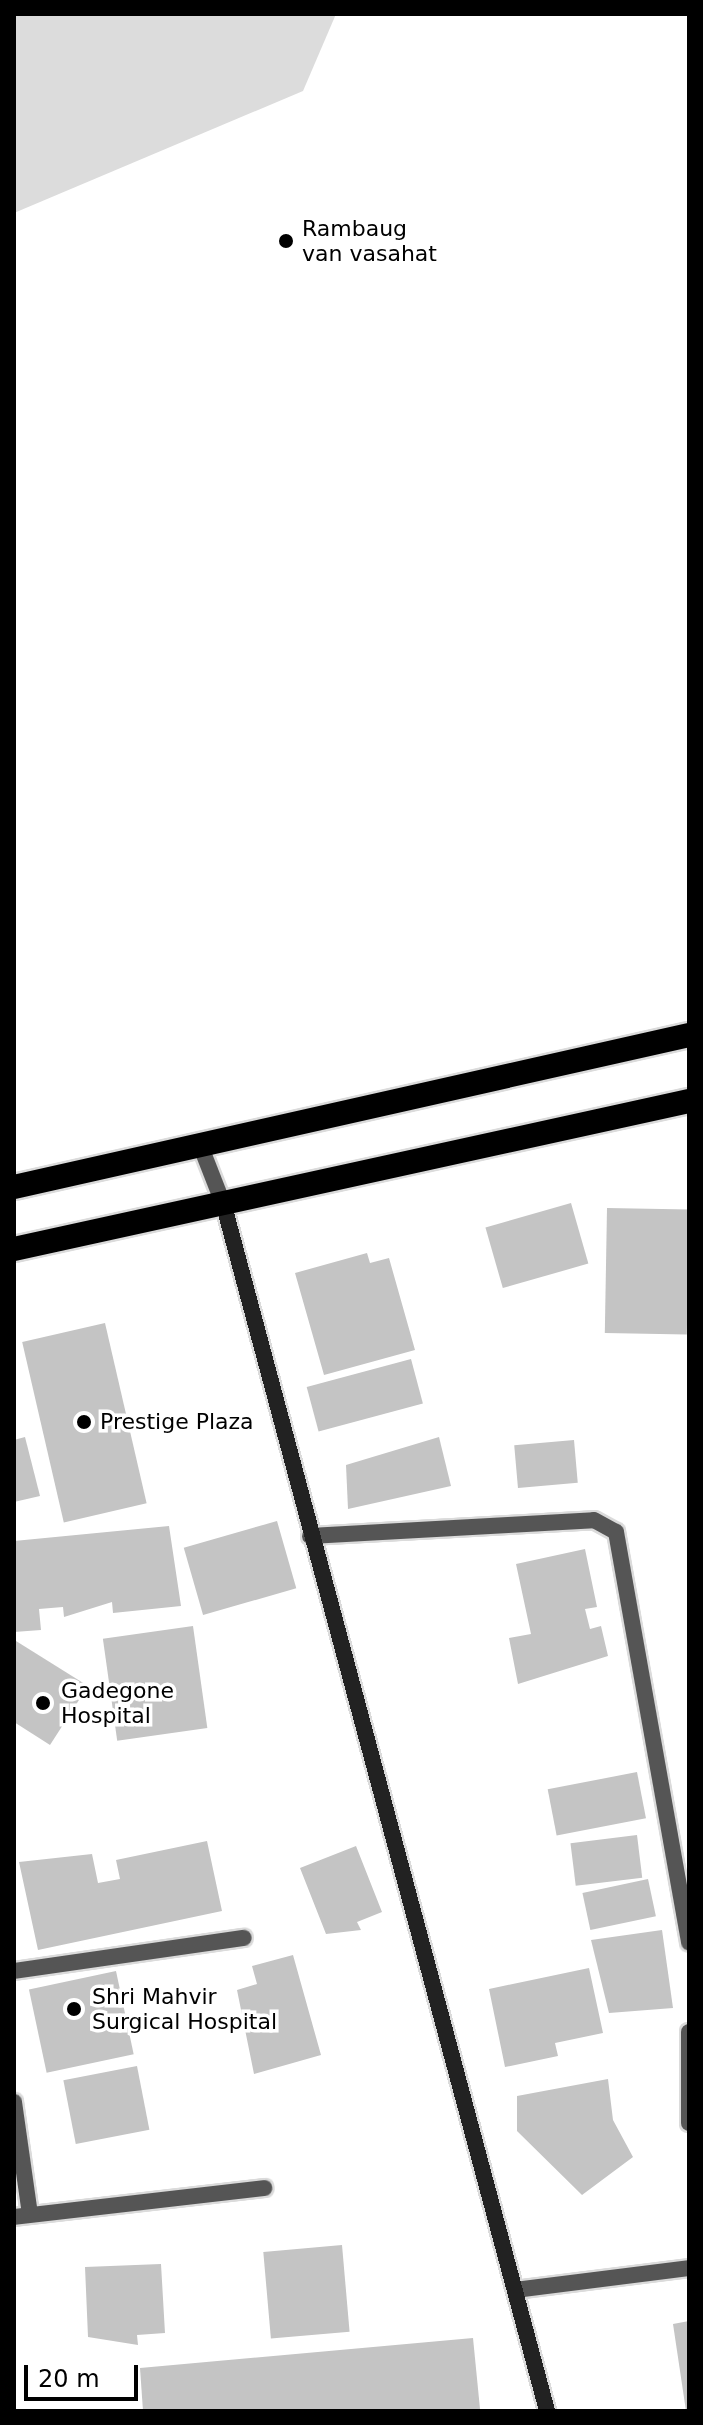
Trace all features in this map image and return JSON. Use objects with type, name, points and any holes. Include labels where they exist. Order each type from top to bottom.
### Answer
[{"type":"highway","points":[[14,1187],[689,1035]]},
{"type":"highway","points":[[14,1249],[224,1206],[689,1101]]},
{"type":"street","points":[[201,1147],[224,1206],[547,2411]]},
{"type":"street","points":[[310,1536],[594,1520],[616,1532],[689,1943]]},
{"type":"street","points":[[14,1971],[244,1938]]},
{"type":"street","points":[[689,2032],[689,2123]]},
{"type":"street","points":[[14,2102],[22,2216],[264,2188]]},
{"type":"street","points":[[515,2290],[689,2268]]},
{"type":"shaded area","points":[[14,14],[336,14],[303,91],[14,213]]},
{"type":"building","points":[[571,1203],[588,1264],[503,1288],[485,1228]]},
{"type":"building","points":[[607,1208],[689,1209],[687,1334],[605,1333]]},
{"type":"building","points":[[367,1253],[370,1263],[389,1258],[415,1350],[324,1375],[295,1273]]},
{"type":"building","name":"Prestige Plaza","points":[[105,1323],[147,1503],[64,1522],[22,1342]]},
{"type":"building","points":[[411,1359],[423,1403],[319,1431],[307,1387]]},
{"type":"building","points":[[25,1437],[40,1496],[14,1502],[14,1440]]},
{"type":"building","points":[[439,1437],[451,1486],[348,1509],[346,1465]]},
{"type":"building","points":[[574,1440],[578,1483],[518,1488],[514,1445]]},
{"type":"building","points":[[277,1521],[296,1588],[203,1615],[184,1548]]},
{"type":"building","points":[[169,1526],[181,1606],[113,1613],[112,1602],[64,1617],[63,1607],[39,1609],[41,1630],[14,1632],[14,1541]]},
{"type":"building","points":[[585,1549],[597,1607],[585,1609],[590,1629],[601,1626],[608,1656],[518,1684],[509,1638],[531,1634],[516,1564]]},
{"type":"building","points":[[193,1626],[207,1728],[117,1741],[103,1639]]},
{"type":"building","points":[[16,1641],[88,1686],[50,1745],[14,1722]]},
{"type":"building","points":[[637,1772],[646,1818],[557,1836],[548,1789]]},
{"type":"building","points":[[637,1835],[642,1878],[576,1886],[570,1843]]},
{"type":"building","points":[[207,1841],[222,1911],[38,1950],[19,1862],[92,1854],[98,1883],[120,1879],[116,1860]]},
{"type":"building","points":[[356,1846],[382,1912],[357,1922],[361,1930],[326,1934],[300,1868]]},
{"type":"building","points":[[648,1879],[656,1916],[590,1930],[582,1893]]},
{"type":"building","points":[[662,1930],[673,2008],[609,2013],[591,1940]]},
{"type":"building","points":[[293,1955],[321,2055],[254,2074],[237,1990],[257,1984],[252,1966]]},
{"type":"building","points":[[589,1968],[603,2033],[555,2043],[558,2056],[505,2067],[489,1989]]},
{"type":"building","points":[[116,1971],[134,2054],[47,2073],[29,1990]]},
{"type":"building","points":[[137,2066],[149,2130],[76,2144],[63,2080]]},
{"type":"building","points":[[608,2079],[613,2120],[633,2157],[582,2195],[517,2131],[517,2096]]},
{"type":"building","points":[[342,2245],[350,2332],[271,2339],[263,2252]]},
{"type":"building","points":[[161,2264],[165,2333],[137,2335],[138,2345],[88,2337],[85,2267]]},
{"type":"building","points":[[689,2321],[689,2411],[686,2411],[673,2324]]},
{"type":"building","points":[[473,2338],[480,2409],[143,2411],[140,2368]]},
{"type":"place","name":"Rambaug van vasahat","points":[[286,241]]},
{"type":"place","name":"Prestige Plaza","points":[[84,1422]]},
{"type":"place","name":"Gadegone Hospital","points":[[43,1703]]},
{"type":"place","name":"Shri Mahvir Surgical Hospital","points":[[74,2009]]}]
